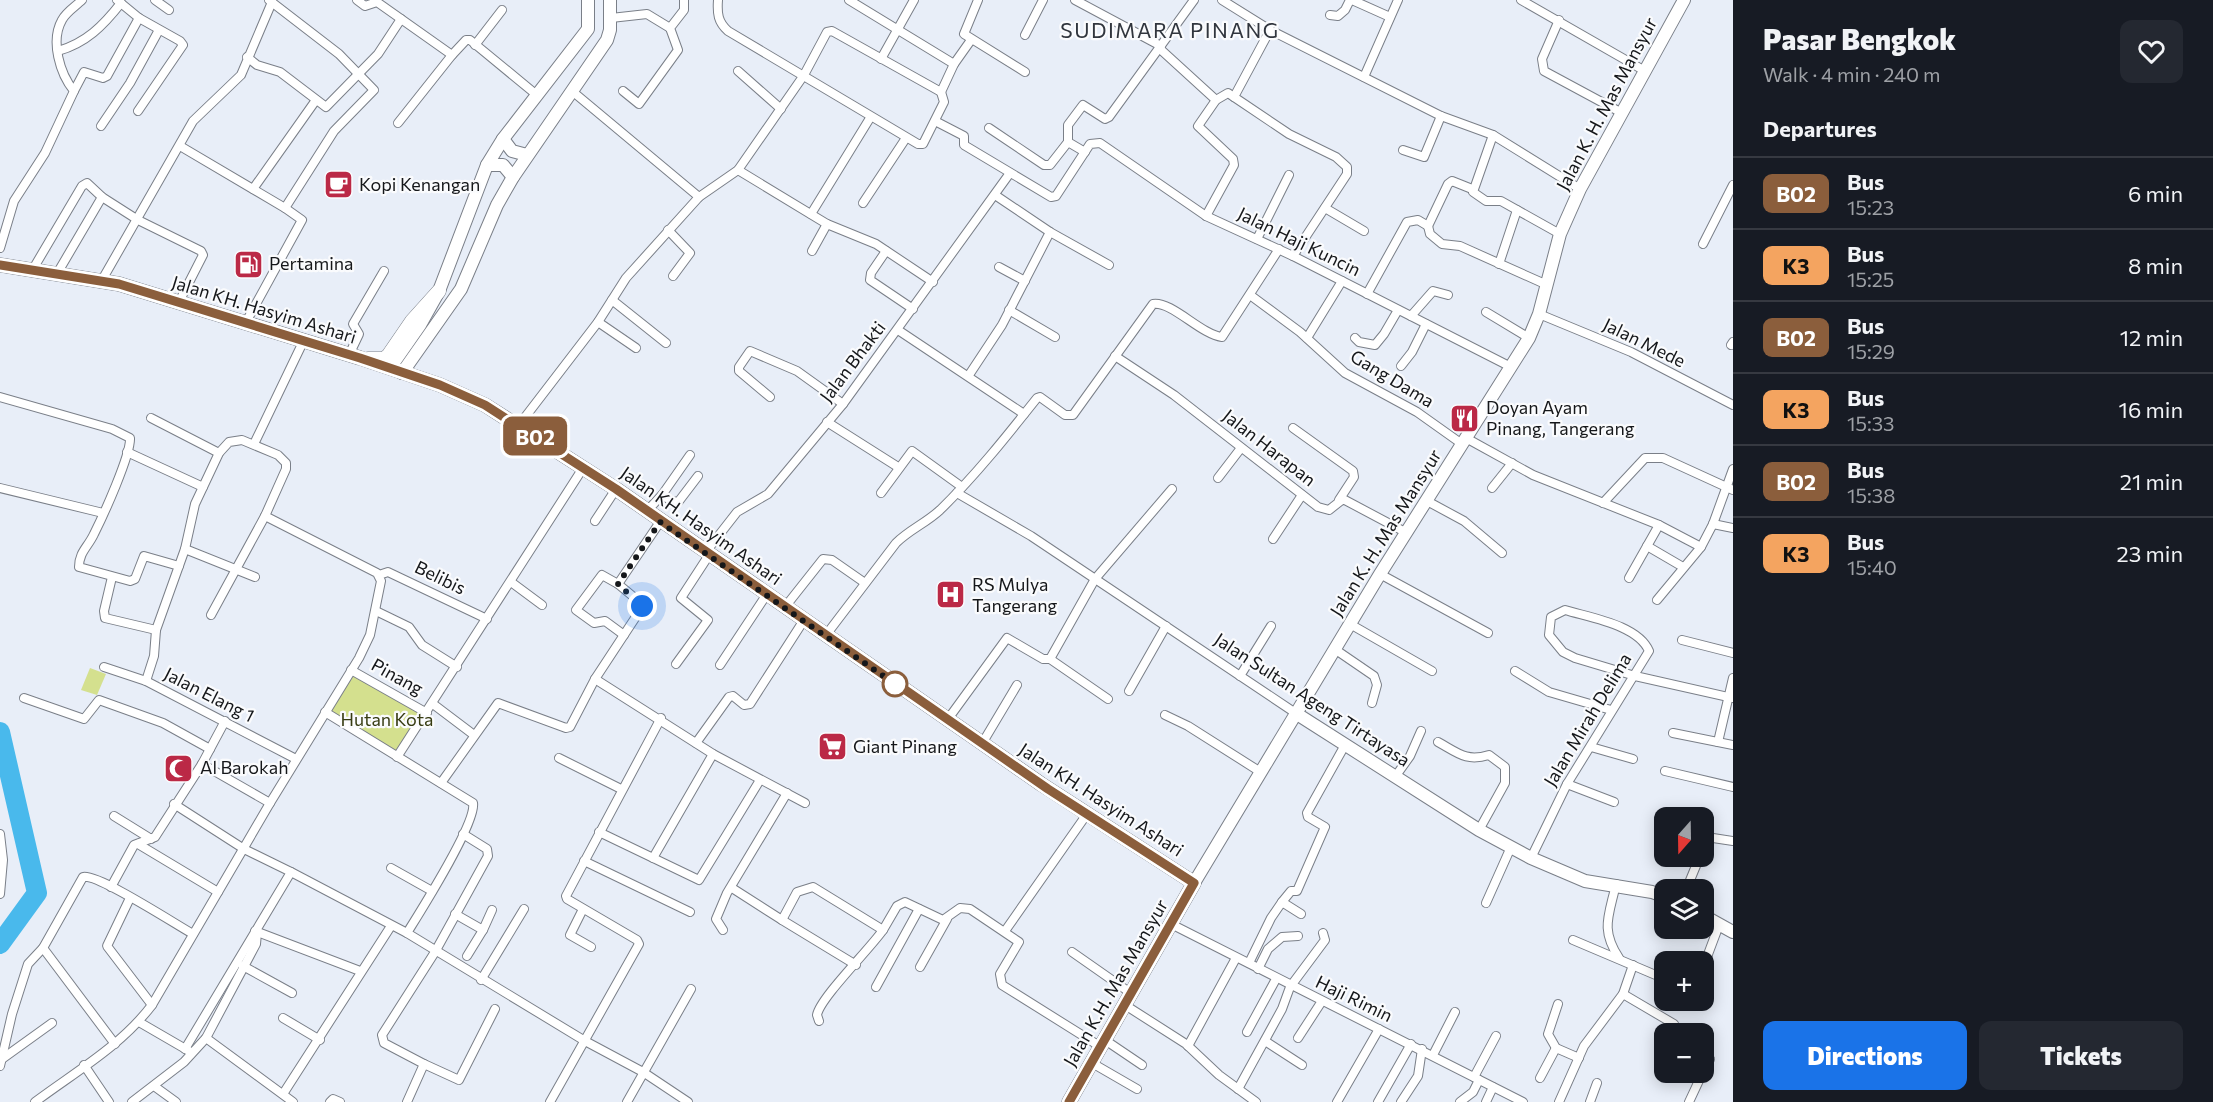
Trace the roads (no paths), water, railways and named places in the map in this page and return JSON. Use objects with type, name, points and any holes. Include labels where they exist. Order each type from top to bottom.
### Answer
[{"type":"main road","points":[[396,371],[439,291],[487,165],[503,139],[588,29],[588,0]]},
{"type":"main road","points":[[396,371],[461,289],[497,205],[513,177],[607,40],[611,18],[610,0]]},
{"type":"main road","name":"Jalan K. H. Mas Mansyur","points":[[1194,883],[1259,771],[1297,714],[1380,574],[1528,338],[1539,314],[1545,284],[1560,234],[1580,189],[1684,0]]},
{"type":"main road","points":[[503,139],[512,151],[527,155]]},
{"type":"main road","points":[[487,165],[503,165],[513,177]]},
{"type":"main road","name":"Jalan KH. Hasyim Ashari","points":[[0,265],[102,280],[355,356],[450,389],[485,405],[616,489],[660,522],[1087,814],[1194,883]]},
{"type":"main road","points":[[355,356],[377,360],[388,356],[412,321],[439,291]]},
{"type":"main road","name":"Jalan Sultan Ageng Tirtayasa","points":[[1297,714],[1479,830],[1532,858],[1585,881],[1616,884],[1654,892]]},
{"type":"main road","name":"Jalan K.H. Mas Mansyur","points":[[1069,1102],[1194,883]]},
{"type":"main road","points":[[1714,922],[1733,932]]},
{"type":"street","points":[[74,91],[59,68],[60,23],[82,0]]},
{"type":"street","points":[[155,0],[169,10]]},
{"type":"street","points":[[357,0],[365,6],[377,2],[452,56]]},
{"type":"street","points":[[670,28],[684,10],[684,0]]},
{"type":"street","points":[[519,425],[598,321],[626,278],[699,197],[738,170],[804,75],[827,32],[832,31],[940,92],[944,102],[921,145],[870,117],[804,75],[728,31],[720,24],[717,13],[718,0]]},
{"type":"street","points":[[849,0],[954,64]]},
{"type":"street","points":[[881,58],[914,0]]},
{"type":"street","points":[[978,0],[964,31],[971,40],[1025,72]]},
{"type":"street","points":[[1025,35],[1043,0]]},
{"type":"street","points":[[1075,0],[1160,47],[1216,100]]},
{"type":"street","points":[[989,128],[1047,166],[1068,142],[1068,125],[1083,105],[1105,119],[1109,117],[1194,0]]},
{"type":"street","points":[[1222,0],[1270,30],[1441,116],[1493,135],[1580,189]]},
{"type":"street","points":[[1330,15],[1338,16],[1351,0],[1390,17]]},
{"type":"street","points":[[1364,77],[1398,0]]},
{"type":"street","points":[[1521,0],[1645,70]]},
{"type":"street","points":[[58,51],[78,45],[90,36],[119,2],[139,18],[180,41],[183,45],[138,111]]},
{"type":"street","points":[[102,280],[199,113],[241,75],[247,57],[276,2],[360,74],[372,86],[373,92],[334,131],[285,208]]},
{"type":"street","points":[[475,45],[502,10]]},
{"type":"street","points":[[611,18],[647,14],[670,28],[678,50],[639,104],[623,91]]},
{"type":"street","points":[[0,248],[14,201],[45,153],[84,72],[103,78],[107,76],[139,18]]},
{"type":"street","points":[[247,57],[257,64],[280,72],[323,106],[329,105],[388,42],[401,19]]},
{"type":"street","points":[[1559,20],[1542,59],[1544,71],[1622,113]]},
{"type":"street","points":[[100,126],[130,83],[159,30]]},
{"type":"street","points":[[1234,97],[1270,30]]},
{"type":"street","points":[[398,123],[468,39],[538,96]]},
{"type":"street","points":[[940,92],[954,64],[971,40]]},
{"type":"street","points":[[738,71],[781,109]]},
{"type":"street","points":[[572,91],[699,197]]},
{"type":"street","points":[[1206,216],[1234,165],[1233,159],[1198,128],[1216,100],[1225,93],[1288,134],[1344,162],[1347,174],[1293,256]]},
{"type":"street","points":[[253,189],[316,100]]},
{"type":"street","points":[[1403,150],[1424,156],[1441,116]]},
{"type":"street","points":[[811,214],[870,117]]},
{"type":"street","points":[[935,121],[964,136],[964,145],[1054,198],[1084,152],[1068,142]]},
{"type":"street","points":[[1472,189],[1493,135]]},
{"type":"street","points":[[863,203],[906,138]]},
{"type":"street","name":"Jalan Haji Kuncin","points":[[1084,152],[1093,142],[1100,143],[1206,216],[1279,249],[1510,367]]},
{"type":"street","points":[[180,146],[302,220],[245,324]]},
{"type":"street","points":[[738,170],[827,224],[868,240],[933,282]]},
{"type":"street","name":"Jalan Bhakti","points":[[676,664],[708,620],[681,598],[707,554],[737,512],[768,495],[843,404],[1010,173]]},
{"type":"street","points":[[1257,239],[1289,175]]},
{"type":"street","points":[[1428,226],[1448,184],[1452,181],[1472,189],[1486,201],[1501,201],[1560,234]]},
{"type":"street","points":[[33,269],[82,186],[87,183],[92,184],[102,197],[138,220],[203,254],[179,303]]},
{"type":"street","points":[[1704,244],[1733,185]]},
{"type":"street","points":[[995,195],[1050,232],[1109,265]]},
{"type":"street","points":[[58,273],[102,197]]},
{"type":"street","points":[[1325,208],[1364,231]]},
{"type":"street","points":[[1498,264],[1517,210]]},
{"type":"street","points":[[1366,294],[1407,222],[1418,220],[1428,226],[1431,234],[1442,244],[1460,246],[1545,284]]},
{"type":"street","points":[[812,251],[827,224]]},
{"type":"street","points":[[668,231],[690,253],[673,276]]},
{"type":"street","points":[[969,375],[1009,310],[1050,232]]},
{"type":"street","points":[[826,635],[906,534],[930,519],[959,490],[1038,397],[1065,415],[1073,415],[1153,304],[1164,305],[1210,335],[1222,337],[1279,249]]},
{"type":"street","points":[[886,251],[871,273],[870,280],[913,309]]},
{"type":"street","points":[[999,267],[1025,281]]},
{"type":"street","points":[[355,356],[359,334],[353,324],[384,271]]},
{"type":"street","points":[[1307,338],[1342,281]]},
{"type":"street","points":[[1411,316],[1433,291],[1448,295]]},
{"type":"street","name":"Gang Dama","points":[[1250,295],[1307,338],[1345,374],[1417,412],[1464,441],[1533,475],[1659,525],[1701,547]]},
{"type":"street","points":[[612,300],[666,343]]},
{"type":"street","points":[[1009,310],[1055,337]]},
{"type":"street","points":[[1355,339],[1375,345],[1398,310]]},
{"type":"street","points":[[1486,312],[1528,338]]},
{"type":"street","name":"Jalan Mede","points":[[1539,314],[1631,352],[1733,405]]},
{"type":"street","points":[[598,321],[636,348]]},
{"type":"street","points":[[1401,366],[1412,352],[1426,324]]},
{"type":"street","points":[[898,330],[969,375],[1024,414]]},
{"type":"street","points":[[254,444],[303,342]]},
{"type":"street","points":[[770,397],[739,371],[739,367],[750,351],[797,371],[843,404]]},
{"type":"street","name":"Jalan Harapan","points":[[1115,356],[1174,395],[1324,510],[1329,510],[1339,500],[1356,504],[1407,533]]},
{"type":"street","points":[[0,397],[126,434],[130,440],[93,536],[82,550],[79,564],[82,569],[132,581],[144,556],[179,566]]},
{"type":"street","points":[[151,418],[219,453]]},
{"type":"street","points":[[827,422],[898,467],[881,493]]},
{"type":"street","points":[[1293,428],[1353,471],[1354,477],[1339,500]]},
{"type":"street","points":[[146,681],[154,656],[156,630],[185,549],[193,514],[203,487],[219,453],[233,440],[242,440],[278,455],[286,463],[265,516],[211,615]]},
{"type":"street","points":[[1218,478],[1241,448]]},
{"type":"street","points":[[127,452],[203,487]]},
{"type":"street","name":"Jalan Sultan Ageng Tirtayasa","points":[[898,467],[909,452],[916,453],[959,490],[1297,714]]},
{"type":"street","points":[[646,512],[662,495],[690,455]]},
{"type":"street","points":[[1603,503],[1644,458],[1663,458],[1729,490]]},
{"type":"street","points":[[1492,488],[1512,463]]},
{"type":"street","points":[[397,757],[583,468]]},
{"type":"street","points":[[1657,600],[1701,547],[1729,490],[1733,469]]},
{"type":"street","points":[[662,495],[673,502],[679,501],[698,476]]},
{"type":"street","points":[[0,488],[103,513]]},
{"type":"street","points":[[596,521],[616,489]]},
{"type":"street","points":[[1050,659],[1095,579],[1172,489]]},
{"type":"street","points":[[1273,538],[1302,495]]},
{"type":"street","points":[[1426,501],[1464,521],[1502,553]]},
{"type":"street","name":"Belibis","points":[[265,516],[377,573],[388,572],[487,619]]},
{"type":"street","points":[[618,584],[660,522]]},
{"type":"street","points":[[1713,524],[1733,528]]},
{"type":"street","points":[[1629,578],[1659,525]]},
{"type":"street","points":[[1647,546],[1683,567]]},
{"type":"street","points":[[185,549],[255,577]]},
{"type":"street","points":[[785,607],[823,559],[832,560],[865,583]]},
{"type":"street","points":[[35,1102],[115,1044],[140,1022],[152,1005],[296,759],[364,649],[376,611],[381,580],[377,573]]},
{"type":"street","points":[[1380,574],[1488,633]]},
{"type":"street","points":[[441,783],[498,703],[566,728],[570,727],[596,679],[642,606],[618,584],[602,575],[576,610],[594,623],[605,621],[624,634]]},
{"type":"street","points":[[112,578],[104,611],[105,618],[156,630]]},
{"type":"street","points":[[511,582],[542,605]]},
{"type":"street","points":[[720,665],[766,594]]},
{"type":"street","name":"Jalan Mirah Delima","points":[[1532,858],[1567,784],[1611,710],[1635,676],[1649,651],[1645,641],[1617,627],[1565,610],[1551,617],[1549,635],[1563,652],[1575,658],[1635,676]]},
{"type":"street","points":[[376,611],[409,627],[422,645],[457,666]]},
{"type":"street","points":[[696,743],[729,697],[734,696],[744,705],[750,704],[804,620]]},
{"type":"street","points":[[1350,624],[1432,671]]},
{"type":"street","points":[[1129,691],[1166,626]]},
{"type":"street","points":[[1240,676],[1271,626]]},
{"type":"street","points":[[948,718],[1008,638],[1043,659],[1050,659],[1108,699]]},
{"type":"street","points":[[1682,640],[1733,653]]},
{"type":"street","points":[[1336,650],[1374,676],[1377,685],[1371,704]]},
{"type":"street","name":"Jalan Elang 1","points":[[104,667],[146,681],[296,759]]},
{"type":"street","name":"Pinang","points":[[351,670],[427,713]]},
{"type":"street","points":[[1515,671],[1549,692],[1611,710]]},
{"type":"street","points":[[1635,676],[1731,698]]},
{"type":"street","points":[[1718,742],[1731,698],[1733,678]]},
{"type":"street","points":[[596,679],[661,718],[713,754],[805,803]]},
{"type":"street","points":[[982,742],[1017,685]]},
{"type":"street","points":[[24,698],[84,719],[99,700],[164,723],[210,749]]},
{"type":"street","points":[[433,704],[474,735]]},
{"type":"street","points":[[325,712],[473,803],[474,811],[463,834],[407,933]]},
{"type":"street","points":[[1164,715],[1188,726],[1259,771]]},
{"type":"street","points":[[550,1102],[639,944],[637,940],[583,909],[566,896],[621,789],[661,718]]},
{"type":"street","points":[[111,887],[130,849],[155,837],[174,804],[202,764],[225,721]]},
{"type":"street","points":[[1395,777],[1410,756],[1421,732]]},
{"type":"street","points":[[1673,733],[1733,746]]},
{"type":"street","points":[[1438,742],[1463,756],[1475,759],[1489,755],[1497,758],[1505,767],[1505,783],[1479,830]]},
{"type":"street","points":[[1249,963],[1271,918],[1291,891],[1297,891],[1324,827],[1308,817],[1307,813],[1345,745]]},
{"type":"street","points":[[1591,747],[1633,759]]},
{"type":"street","points":[[653,858],[713,754]]},
{"type":"street","points":[[559,758],[621,789]]},
{"type":"street","points":[[202,764],[270,803]]},
{"type":"street","points":[[1665,771],[1733,787]]},
{"type":"street","points":[[599,832],[699,880],[760,780]]},
{"type":"street","points":[[1567,784],[1614,802]]},
{"type":"street","points":[[723,930],[716,919],[727,893],[788,793]]},
{"type":"street","points":[[174,804],[244,849],[407,933],[481,980],[643,1072],[688,1102]]},
{"type":"street","points":[[1005,931],[1087,814]]},
{"type":"street","points":[[114,816],[151,839]]},
{"type":"street","points":[[0,834],[3,860],[0,894]]},
{"type":"street","points":[[463,834],[489,852],[435,952],[382,1035],[384,1042],[459,1080],[495,1009]]},
{"type":"street","points":[[1714,838],[1733,841]]},
{"type":"street","points":[[138,844],[218,892]]},
{"type":"street","points":[[1486,903],[1511,847]]},
{"type":"street","points":[[584,861],[690,912]]},
{"type":"street","points":[[391,868],[432,891]]},
{"type":"street","points":[[189,1051],[291,872]]},
{"type":"street","points":[[1,1062],[14,1006],[28,964],[43,948],[83,877],[93,878],[111,887],[193,934]]},
{"type":"street","points":[[1616,884],[1607,921],[1608,941],[1619,959]]},
{"type":"street","points":[[782,920],[798,892],[813,887],[883,930]]},
{"type":"street","points":[[732,888],[856,965]]},
{"type":"street","points":[[130,898],[107,946],[108,951],[152,1005]]},
{"type":"street","points":[[819,1021],[817,1015],[822,1002],[856,965],[900,903],[904,902],[940,920],[947,919]]},
{"type":"street","points":[[1282,902],[1301,914]]},
{"type":"street","points":[[921,967],[947,919],[964,907],[1019,942],[1000,974],[1002,985],[1142,1065]]},
{"type":"street","points":[[481,980],[524,909]]},
{"type":"street","points":[[583,909],[570,935],[591,947]]},
{"type":"street","points":[[876,987],[919,909]]},
{"type":"street","points":[[467,956],[492,910]]},
{"type":"street","points":[[455,914],[483,930]]},
{"type":"street","name":"Haji Rimin","points":[[1171,924],[1249,963],[1290,987],[1412,1044],[1523,1102]]},
{"type":"street","points":[[1709,951],[1719,925]]},
{"type":"street","points":[[283,1094],[320,1040],[360,971],[390,926]]},
{"type":"street","points":[[132,1102],[154,1086],[189,1051],[206,1038],[255,944],[256,932]]},
{"type":"street","points":[[256,932],[360,971]]},
{"type":"street","points":[[1238,1089],[1265,1041],[1290,987],[1325,940],[1323,933]]},
{"type":"street","points":[[1258,969],[1268,949],[1282,937],[1298,936]]},
{"type":"street","points":[[1573,940],[1654,974]]},
{"type":"street","points":[[43,948],[115,1044]]},
{"type":"street","points":[[1072,952],[1256,1102]]},
{"type":"street","points":[[1188,1046],[1236,958]]},
{"type":"street","points":[[1559,1102],[1584,1046],[1623,994],[1633,965]]},
{"type":"street","points":[[243,966],[292,993]]},
{"type":"street","points":[[1247,1032],[1276,979]]},
{"type":"street","points":[[627,1102],[691,989]]},
{"type":"street","points":[[1623,994],[1672,1023]]},
{"type":"street","points":[[1298,1038],[1322,1002]]},
{"type":"street","points":[[1558,1004],[1548,1034],[1556,1048],[1579,1058]]},
{"type":"street","points":[[1433,1055],[1455,1012]]},
{"type":"street","points":[[283,1018],[320,1040]]},
{"type":"street","points":[[140,1022],[189,1051]]},
{"type":"street","points":[[1,1062],[52,1023]]},
{"type":"street","points":[[1337,1102],[1379,1029]]},
{"type":"street","points":[[1460,1102],[1473,1092],[1496,1036]]},
{"type":"street","points":[[206,1038],[293,1102]]},
{"type":"street","points":[[1265,1041],[1302,1065]]},
{"type":"street","points":[[1378,1102],[1412,1044]]},
{"type":"street","points":[[1540,1078],[1556,1048]]},
{"type":"street","points":[[1401,1102],[1418,1076],[1422,1049]]},
{"type":"street","points":[[1092,1063],[1137,1089]]},
{"type":"street","points":[[407,1102],[424,1064]]},
{"type":"street","points":[[84,1065],[110,1102]]},
{"type":"street","points":[[1590,1102],[1598,1083]]},
{"type":"street","points":[[1689,1102],[1698,1083]]},
{"type":"street","points":[[154,1086],[176,1102]]},
{"type":"street","points":[[1486,1102],[1493,1087]]},
{"type":"street","points":[[330,1102],[333,1099],[340,1102]]},
{"type":"waterway","points":[[0,732],[37,893],[0,944]]},
{"type":"place","name":"Kopi Kenangan","points":[[338,185]]},
{"type":"place","name":"Pertamina","points":[[248,264]]},
{"type":"place","name":"Doyan Ayam Pinang, Tangerang","points":[[1465,418]]},
{"type":"place","name":"RS Mulya Tangerang","points":[[951,595]]},
{"type":"place","name":"Giant Pinang","points":[[832,747]]},
{"type":"place","name":"Al Barokah","points":[[179,768]]},
{"type":"district","name":"SUDIMARA PINANG","points":[[1170,31]]},
{"type":"park label","name":"Hutan Kota","points":[[387,720]]}]
